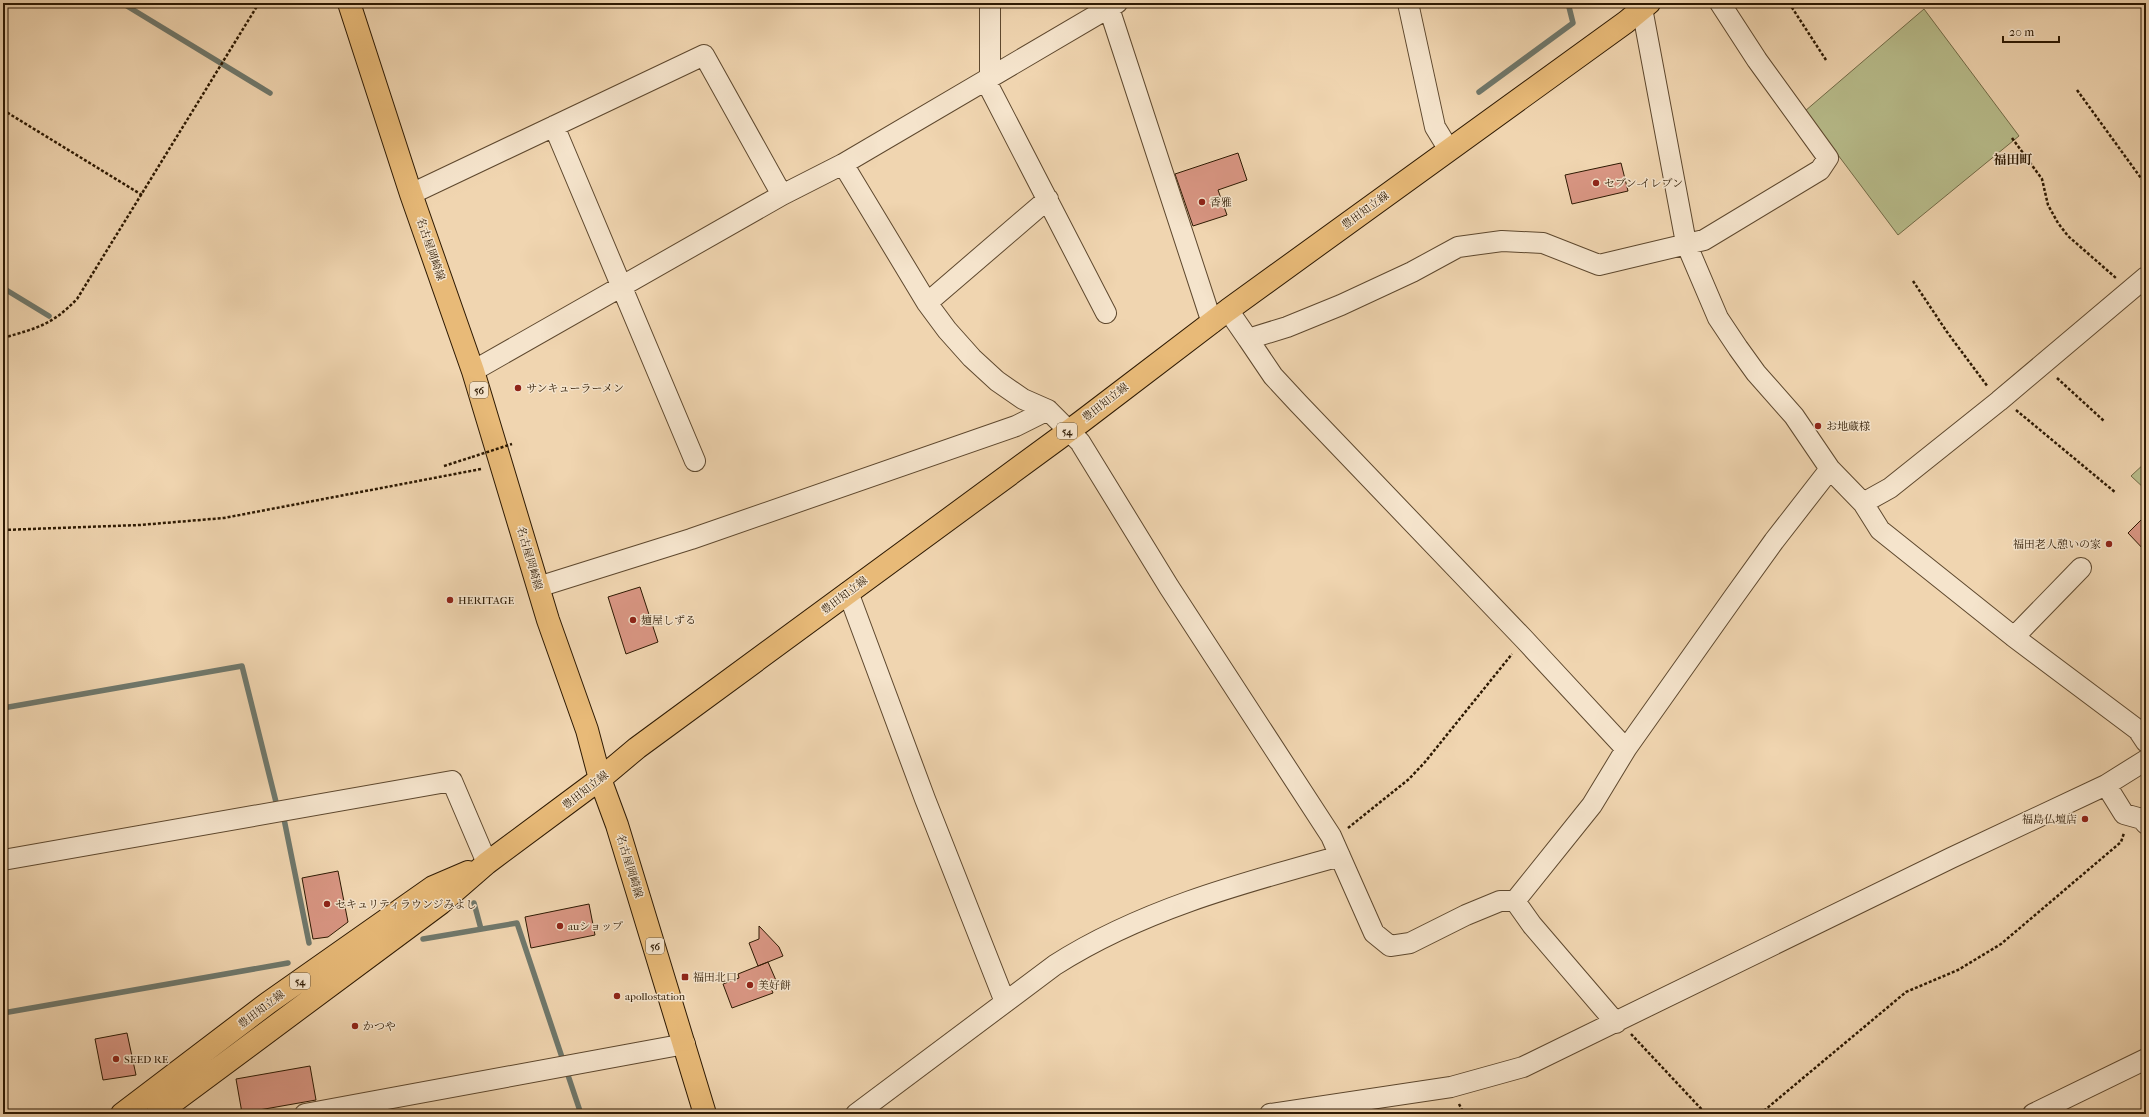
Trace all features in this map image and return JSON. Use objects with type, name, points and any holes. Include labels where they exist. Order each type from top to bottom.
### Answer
[{"type":"main road","name":"名古屋岡崎線","points":[[349,3],[411,194],[473,371],[548,620],[587,730],[600,779],[617,825],[685,1044],[705,1114]]},
{"type":"main road","name":"豊田知立線","points":[[157,1114],[441,903],[487,864],[600,779],[637,748],[1220,316],[1646,6]]},
{"type":"main road","name":"豊田知立線","points":[[122,1114],[268,1003],[434,887],[487,864]]},
{"type":"street","points":[[990,3],[988,80],[1106,313]]},
{"type":"street","points":[[1408,3],[1435,127],[1449,150]]},
{"type":"street","points":[[1248,339],[1287,327],[1341,305],[1412,272],[1458,246],[1502,241],[1544,243],[1599,265],[1686,243],[1704,240],[1820,170],[1828,158],[1757,60],[1720,3]]},
{"type":"street","points":[[473,371],[782,195],[842,164],[1113,6],[1220,316],[1248,339],[1273,376],[1308,414],[1524,639],[1626,749]]},
{"type":"street","points":[[1646,6],[1686,243],[1718,318],[1756,373],[1794,416],[1830,470],[1863,503],[1880,530],[2014,636],[2138,730],[2146,742]]},
{"type":"street","points":[[411,194],[704,55],[782,195]]},
{"type":"street","points":[[554,126],[695,462]]},
{"type":"street","points":[[842,164],[927,303],[972,358],[997,381],[1023,399],[1048,410],[1069,429],[1084,448],[1169,587],[1331,836],[1374,933],[1390,946],[1410,943],[1466,915],[1500,901],[1515,901]]},
{"type":"street","points":[[927,303],[1048,199]]},
{"type":"street","points":[[1863,503],[1890,488],[2002,400],[2141,281]]},
{"type":"street","points":[[538,587],[691,539],[1016,426],[1048,410]]},
{"type":"street","points":[[1515,901],[1592,805],[1626,749],[1774,541],[1830,470]]},
{"type":"street","points":[[2014,636],[2081,568]]},
{"type":"street","points":[[848,592],[925,799],[1005,1002]]},
{"type":"street","points":[[1270,1114],[1451,1087],[1489,1078],[1523,1067],[1618,1023],[1951,858],[2106,785],[2146,760]]},
{"type":"street","points":[[3,860],[452,781],[487,864]]},
{"type":"street","points":[[2106,785],[2124,814],[2142,819],[2146,824]]},
{"type":"street","points":[[856,1114],[1055,965],[1085,945],[1192,900],[1265,877],[1340,856]]},
{"type":"street","points":[[1515,901],[1532,925],[1618,1023]]},
{"type":"street","points":[[305,1114],[685,1044]]},
{"type":"street","points":[[2033,1114],[2146,1059]]},
{"type":"path","points":[[3,338],[42,327],[67,309],[77,299],[260,3]]},
{"type":"path","points":[[1790,3],[1826,60]]},
{"type":"path","points":[[2077,90],[2146,185]]},
{"type":"path","points":[[3,110],[142,195]]},
{"type":"path","points":[[2012,138],[2042,179],[2048,205],[2058,223],[2068,236],[2141,281]]},
{"type":"path","points":[[1913,282],[1947,332],[2002,400],[2116,493]]},
{"type":"path","points":[[2043,366],[2104,421]]},
{"type":"path","points":[[444,466],[512,444]]},
{"type":"path","points":[[3,530],[140,525],[224,518],[283,508],[502,465]]},
{"type":"path","points":[[1331,836],[1347,829],[1409,779],[1425,762],[1524,639]]},
{"type":"path","points":[[1760,1114],[1906,992],[1958,970],[2001,944],[2121,842],[2125,831],[2124,814]]},
{"type":"path","points":[[1618,1023],[1706,1114]]},
{"type":"green space","points":[[1924,9],[2019,136],[1898,235],[1805,111]]},
{"type":"green space","points":[[2146,462],[2146,490],[2131,476]]},
{"type":"building","name":"香雅","points":[[1238,153],[1247,180],[1218,190],[1227,215],[1193,226],[1175,174]]},
{"type":"building","name":"セブン-イレブン","points":[[1621,163],[1628,191],[1572,204],[1565,175]]},
{"type":"building","points":[[2146,515],[2146,552],[2128,533]]},
{"type":"building","name":"麺屋しずる","points":[[640,587],[658,642],[626,654],[608,597]]},
{"type":"building","points":[[338,871],[348,922],[328,937],[313,939],[302,878]]},
{"type":"building","name":"auショップ","points":[[589,904],[595,935],[531,948],[525,917]]},
{"type":"building","points":[[759,926],[779,947],[783,956],[758,966],[749,943],[759,939]]},
{"type":"building","name":"美好餅","points":[[768,962],[778,985],[771,988],[773,993],[732,1008],[723,984],[739,978],[738,974]]},
{"type":"building","points":[[127,1033],[136,1075],[103,1080],[95,1039]]},
{"type":"building","points":[[310,1066],[316,1100],[242,1113],[236,1079]]},
{"type":"waterway","points":[[122,3],[270,93]]},
{"type":"waterway","points":[[1479,92],[1573,23],[1568,3]]},
{"type":"waterway","points":[[3,288],[49,316]]},
{"type":"waterway","points":[[3,708],[242,666],[276,802]]},
{"type":"waterway","points":[[284,819],[309,943]]},
{"type":"waterway","points":[[474,903],[481,929]]},
{"type":"waterway","points":[[423,939],[517,923],[581,1114]]},
{"type":"waterway","points":[[3,1013],[288,963]]},
{"type":"place","name":"セブン-イレブン","points":[[1596,183]]},
{"type":"place","name":"香雅","points":[[1202,202]]},
{"type":"place","name":"サンキューラーメン","points":[[518,388]]},
{"type":"place","name":"お地蔵様","points":[[1818,426]]},
{"type":"place","name":"福田老人憩いの家","points":[[2109,544]]},
{"type":"place","name":"HERITAGE","points":[[450,600]]},
{"type":"place","name":"麺屋しずる","points":[[633,620]]},
{"type":"place","name":"福島仏壇店","points":[[2085,819]]},
{"type":"place","name":"セキュリティラウンジみよし","points":[[327,904]]},
{"type":"place","name":"auショップ","points":[[560,926]]},
{"type":"place","name":"福田北口","points":[[685,977]]},
{"type":"place","name":"美好餅","points":[[750,985]]},
{"type":"place","name":"apollostation","points":[[617,996]]},
{"type":"place","name":"かつや","points":[[355,1026]]},
{"type":"place","name":"SEED RE","points":[[116,1059]]},
{"type":"district","name":"福田町","points":[[2013,159]]}]
